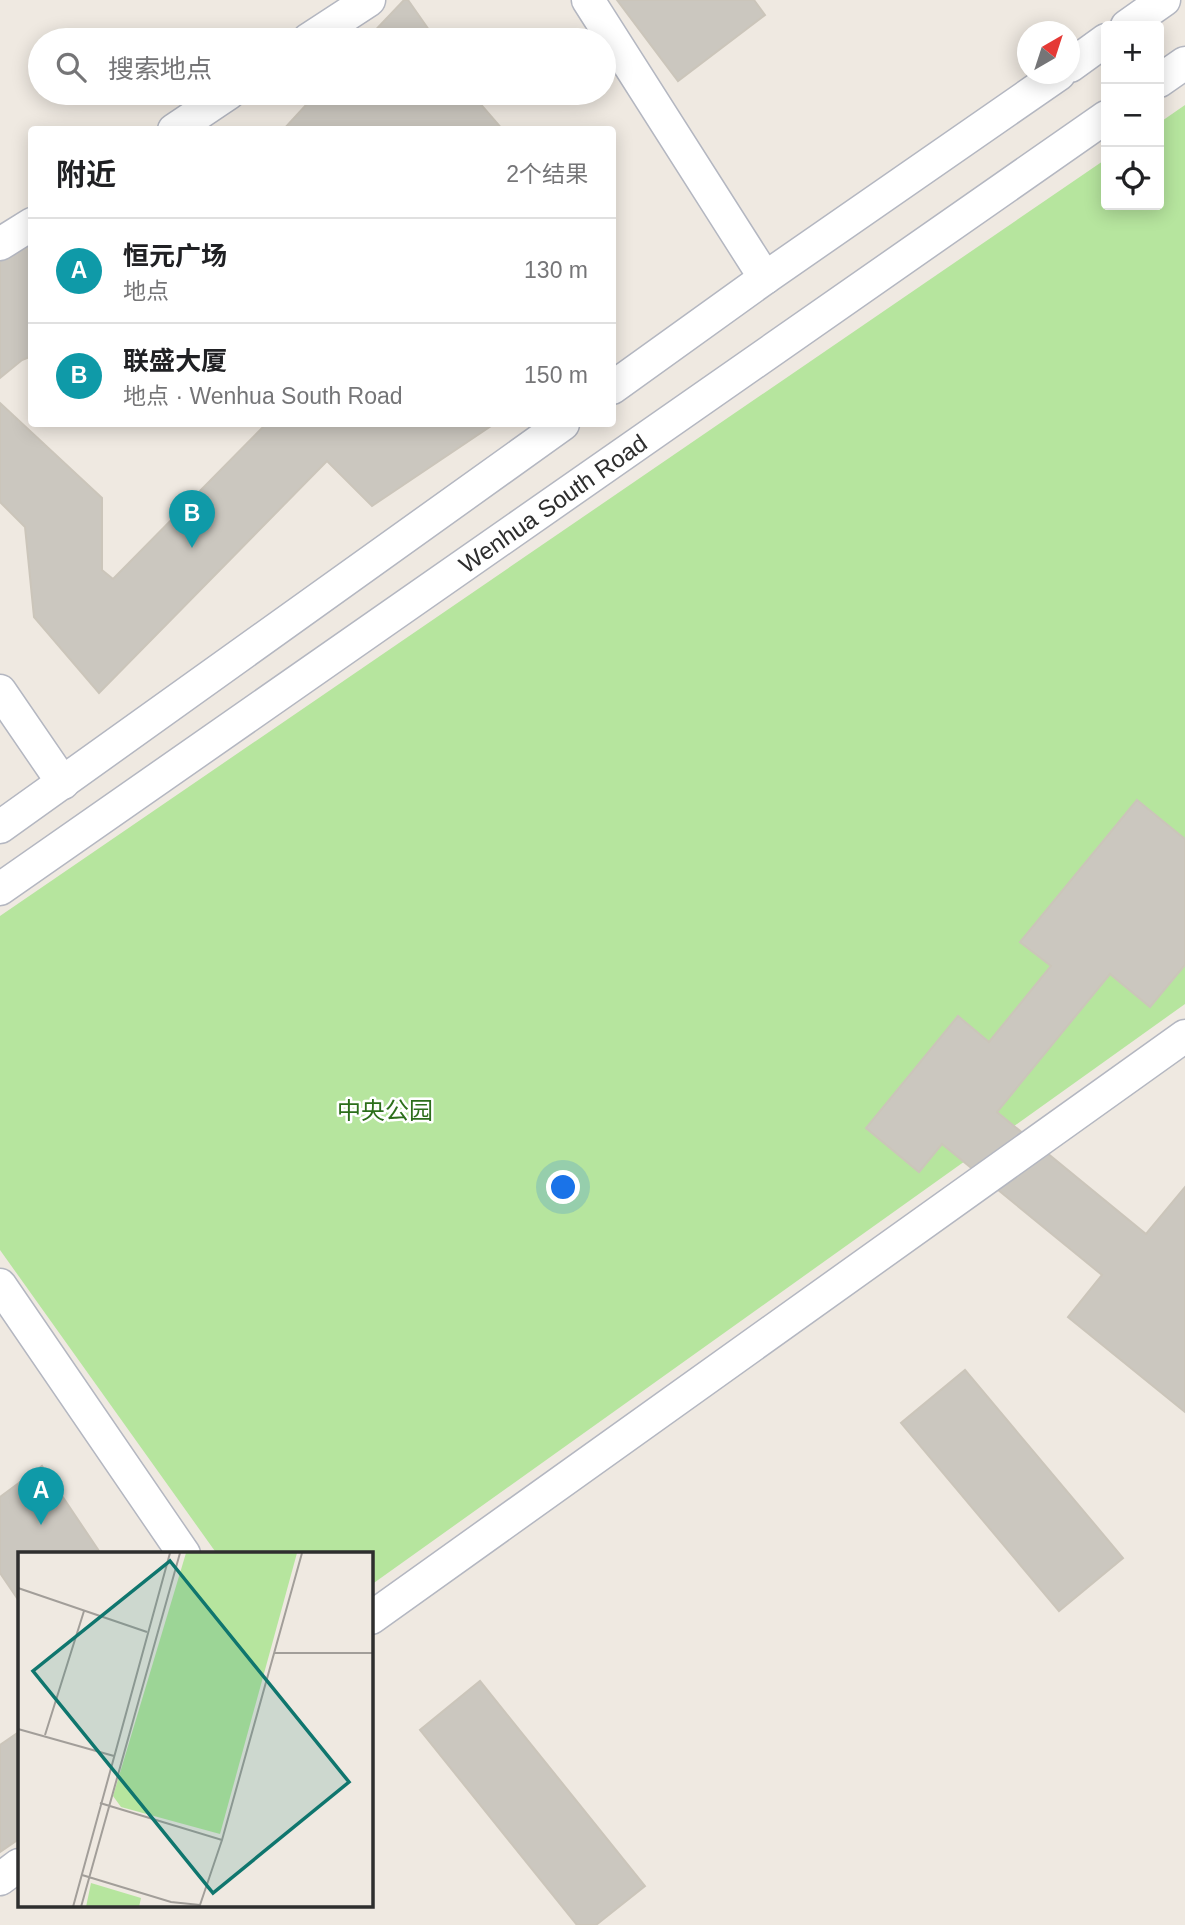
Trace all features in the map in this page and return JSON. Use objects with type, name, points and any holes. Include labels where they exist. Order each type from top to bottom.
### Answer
[{"type":"street","points":[[327,28],[369,0]]},
{"type":"street","points":[[588,0],[606,28]]},
{"type":"street","points":[[1134,21],[1164,0]]},
{"type":"street","points":[[616,44],[765,278]]},
{"type":"street","points":[[1080,58],[1101,44]]},
{"type":"street","points":[[1164,77],[1185,62]]},
{"type":"street","points":[[616,385],[1045,84]]},
{"type":"street","points":[[180,126],[211,105]]},
{"type":"street","name":"Wenhua South Road","points":[[0,889],[1101,120]]},
{"type":"street","points":[[0,244],[28,226]]},
{"type":"street","points":[[0,827],[559,427]]},
{"type":"street","points":[[0,691],[63,783]]},
{"type":"street","points":[[373,1617],[1185,1036]]},
{"type":"street","points":[[0,1284],[183,1552]]},
{"type":"street","points":[[0,1879],[18,1866]]},
{"type":"green space","name":"中央公园","points":[[1185,105],[1185,1004],[373,1584],[373,1552],[216,1552],[0,1250],[0,916],[1101,162],[1101,210],[1164,210],[1164,120]]},
{"type":"building","points":[[404,0],[408,0],[428,28],[377,28]]},
{"type":"building","points":[[617,0],[754,0],[765,15],[678,81]]},
{"type":"building","points":[[306,105],[481,105],[500,126],[287,126]]},
{"type":"building","points":[[28,244],[28,358],[0,378],[0,261]]},
{"type":"building","points":[[0,403],[102,498],[102,570],[113,579],[263,427],[490,427],[372,506],[327,461],[99,693],[34,617],[25,527],[0,502]]},
{"type":"building","points":[[1137,800],[1185,839],[1185,965],[1150,1007],[1110,974],[997,1112],[1146,1234],[1185,1187],[1185,1412],[1068,1317],[1102,1275],[942,1144],[919,1172],[866,1128],[958,1016],[989,1042],[1051,966],[1020,942]]},
{"type":"building","points":[[965,1370],[1123,1558],[1059,1611],[901,1423]]},
{"type":"building","points":[[42,1466],[100,1552],[18,1552],[18,1600],[0,1573],[0,1497]]},
{"type":"building","points":[[480,1681],[645,1886],[596,1925],[577,1925],[420,1730]]},
{"type":"building","points":[[18,1733],[18,1840],[0,1852],[0,1745]]},
{"type":"place","name":"联盛大厦","points":[[192,548]]},
{"type":"place","name":"恒元广场","points":[[41,1525]]}]
